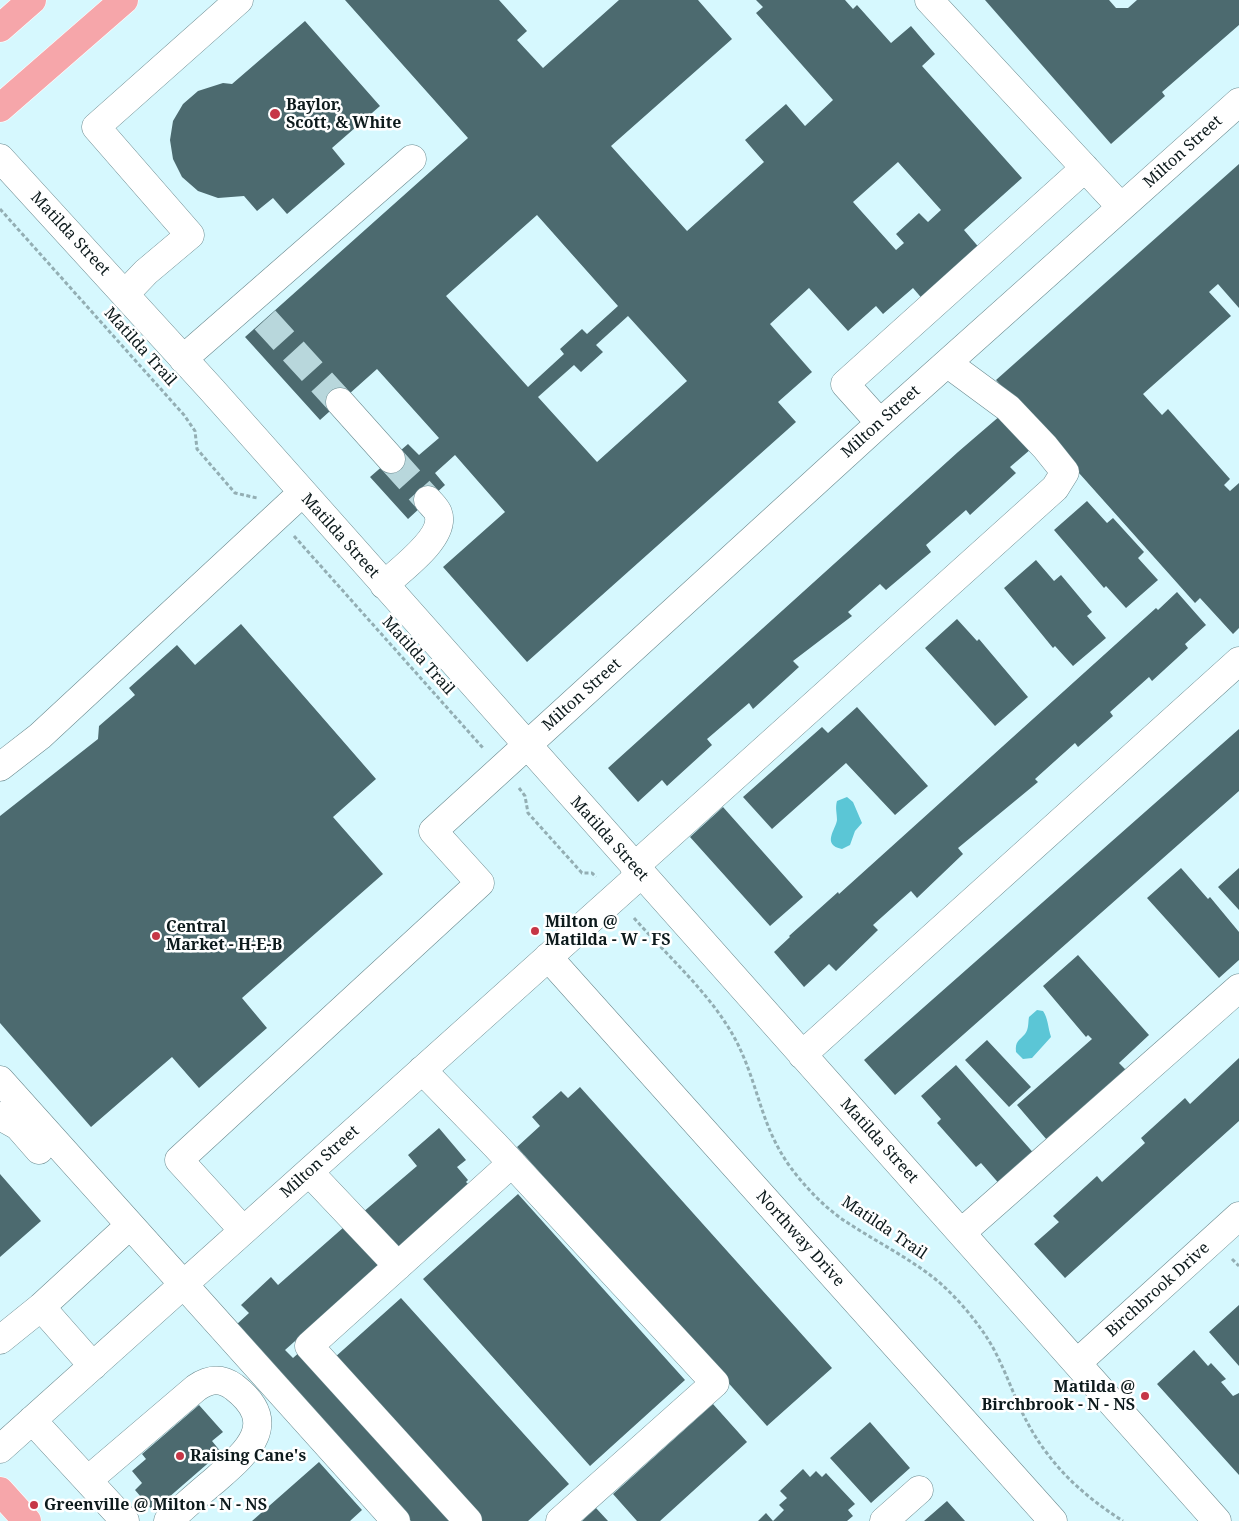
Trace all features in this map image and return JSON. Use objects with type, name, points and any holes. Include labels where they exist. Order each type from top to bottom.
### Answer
[{"type":"main road","points":[[0,28],[32,0]]},
{"type":"main road","points":[[0,108],[124,0]]},
{"type":"main road","points":[[0,1491],[27,1521]]},
{"type":"street","points":[[126,294],[146,272],[190,235],[96,127],[239,0]]},
{"type":"street","points":[[929,0],[1121,207]]},
{"type":"street","name":"Milton Street","points":[[244,1230],[179,1160],[480,884],[433,831],[880,423],[1239,102]]},
{"type":"street","name":"Matilda Street","points":[[0,158],[126,294],[1217,1521]]},
{"type":"street","points":[[184,359],[258,311],[412,159]]},
{"type":"street","points":[[880,423],[845,384],[1085,168]]},
{"type":"street","name":"Milton Street","points":[[0,1449],[548,957],[637,870],[1055,488],[1065,472],[1045,447],[1008,408],[947,363]]},
{"type":"street","points":[[340,402],[391,459]]},
{"type":"street","points":[[0,767],[40,736],[302,493]]},
{"type":"street","points":[[384,584],[431,542],[438,532],[440,522],[438,512],[428,500]]},
{"type":"street","points":[[802,1055],[1239,662]]},
{"type":"street","name":"Northway Drive","points":[[548,957],[1053,1521]]},
{"type":"street","points":[[961,1233],[1239,988]]},
{"type":"street","points":[[422,1070],[512,1163],[715,1383],[560,1521]]},
{"type":"street","points":[[0,1080],[123,1231]]},
{"type":"street","points":[[0,1116],[18,1126],[123,1231],[183,1284],[396,1521]]},
{"type":"street","points":[[468,1521],[309,1346],[512,1163]]},
{"type":"street","points":[[309,1172],[398,1266]]},
{"type":"street","name":"Birchbrook Drive","points":[[1077,1363],[1239,1216]]},
{"type":"street","points":[[0,1340],[41,1307],[123,1231]]},
{"type":"street","points":[[41,1307],[93,1366]]},
{"type":"street","points":[[88,1480],[206,1380],[221,1380],[234,1387],[247,1401],[257,1418],[256,1435],[245,1454],[168,1521]]},
{"type":"street","points":[[32,1420],[125,1521]]},
{"type":"street","points":[[884,1521],[919,1490]]},
{"type":"path","name":"Matilda Trail","points":[[0,209],[184,415],[195,431],[197,449],[235,493],[256,497]]},
{"type":"path","name":"Matilda Trail","points":[[289,530],[488,753]]},
{"type":"path","points":[[525,796],[528,813],[582,873],[592,873]]},
{"type":"path","name":"Matilda Trail","points":[[633,917],[724,1018],[742,1052],[770,1135],[792,1168],[815,1194],[847,1222],[893,1249],[928,1273],[957,1300],[982,1330],[999,1360],[1027,1422],[1045,1452],[1069,1481],[1095,1504],[1123,1521]]},
{"type":"water","points":[[847,797],[853,802],[862,823],[855,831],[850,845],[842,849],[832,844],[831,836],[837,820],[837,801]]},
{"type":"water","points":[[1037,1010],[1043,1011],[1045,1014],[1051,1037],[1032,1058],[1023,1059],[1016,1052],[1016,1046],[1028,1028],[1029,1017]]},
{"type":"building","points":[[345,0],[499,0],[527,31],[517,40],[543,68],[619,0],[698,0],[732,39],[611,146],[687,231],[764,162],[745,140],[786,104],[805,126],[833,100],[756,13],[763,7],[756,0],[845,0],[853,9],[857,5],[891,43],[911,26],[935,54],[922,66],[1022,178],[964,230],[982,251],[925,302],[913,288],[883,314],[876,306],[848,331],[809,288],[770,324],[812,372],[778,402],[796,422],[527,662],[443,567],[505,512],[455,455],[435,473],[445,485],[408,519],[370,477],[408,444],[419,455],[439,438],[377,369],[320,420],[245,337],[468,138]],"holes":[[[898,162],[941,210],[928,222],[919,213],[896,234],[904,243],[896,250],[853,202]],[[537,215],[618,306],[587,334],[582,329],[560,349],[564,354],[528,387],[446,296]],[[628,316],[687,381],[597,462],[538,397],[574,365],[581,372],[603,352],[596,345]]]},
{"type":"building","points":[[985,0],[1109,0],[1116,8],[1128,8],[1137,0],[1239,0],[1239,25],[1162,92],[1165,96],[1111,144]]},
{"type":"building","name":"Baylor, Scott, & White","points":[[305,21],[380,106],[332,148],[345,164],[287,214],[273,198],[257,211],[244,196],[218,198],[198,191],[182,177],[173,159],[170,140],[173,121],[183,104],[198,91],[223,83],[232,84]]},
{"type":"building","points":[[1239,164],[1239,308],[1218,284],[1209,292],[1231,316],[1143,394],[1162,415],[1168,409],[1230,479],[1224,485],[1230,491],[1239,483],[1239,628],[1233,634],[1200,598],[1195,603],[996,380]]},
{"type":"building","points":[[1001,415],[1031,449],[1010,467],[1016,473],[970,515],[966,510],[926,545],[931,552],[886,590],[880,584],[848,612],[852,616],[793,661],[799,667],[753,709],[749,703],[707,739],[712,745],[667,786],[662,780],[638,802],[608,768]]},
{"type":"building","points":[[1087,501],[1107,523],[1113,518],[1144,552],[1138,558],[1158,580],[1126,608],[1106,586],[1104,588],[1054,530]]},
{"type":"building","points":[[1036,560],[1054,581],[1061,575],[1092,612],[1087,616],[1106,638],[1073,666],[1055,646],[1053,648],[1004,588]]},
{"type":"building","points":[[1177,592],[1206,625],[1185,644],[1188,648],[1152,681],[1149,677],[1110,712],[1113,716],[1078,747],[1075,743],[1035,779],[1038,782],[958,848],[963,854],[917,898],[911,891],[873,925],[878,930],[836,971],[829,964],[804,987],[774,952],[789,936],[838,892],[839,894],[1156,608],[1158,610]]},
{"type":"building","points":[[957,619],[977,641],[979,639],[1028,697],[995,726],[925,648]]},
{"type":"building","name":"Central Market - H-E-B","points":[[241,624],[376,779],[333,817],[383,874],[242,998],[267,1028],[199,1088],[172,1057],[91,1127],[0,1023],[0,816],[98,739],[99,726],[135,695],[129,688],[177,645],[195,665]]},
{"type":"building","points":[[857,707],[928,786],[895,815],[846,763],[772,829],[743,797],[822,727],[828,733]]},
{"type":"building","points":[[1239,729],[1239,791],[895,1095],[864,1060]]},
{"type":"building","points":[[723,807],[803,897],[770,926],[690,837]]},
{"type":"building","points":[[1181,868],[1208,899],[1210,897],[1239,932],[1239,960],[1219,978],[1147,898]]},
{"type":"building","points":[[1239,868],[1239,910],[1218,887]]},
{"type":"building","points":[[1078,955],[1149,1035],[1119,1063],[1126,1070],[1047,1140],[1017,1105],[1092,1039],[1088,1035],[1086,1037],[1043,986]]},
{"type":"building","points":[[987,1040],[1031,1087],[1009,1107],[965,1060]]},
{"type":"building","points":[[1239,1058],[1239,1121],[1065,1278],[1034,1244],[1059,1222],[1053,1216],[1097,1176],[1102,1182],[1145,1143],[1141,1138],[1185,1098],[1190,1104]]},
{"type":"building","points":[[956,1065],[1037,1157],[1002,1187],[981,1163],[976,1167],[937,1123],[941,1119],[921,1096]]},
{"type":"building","points":[[580,1087],[832,1368],[767,1426],[517,1147],[540,1126],[532,1117],[561,1091],[568,1098]]},
{"type":"building","points":[[439,1128],[466,1160],[457,1167],[468,1180],[466,1182],[470,1186],[395,1251],[362,1213],[417,1166],[408,1155]]},
{"type":"building","points":[[0,1174],[41,1221],[0,1257]]},
{"type":"building","points":[[518,1194],[685,1380],[590,1466],[423,1279]]},
{"type":"building","points":[[344,1227],[379,1266],[285,1350],[293,1358],[302,1350],[455,1521],[411,1521],[236,1325],[249,1313],[241,1305],[271,1277],[278,1285]]},
{"type":"building","points":[[401,1298],[569,1484],[528,1521],[481,1521],[334,1358]]},
{"type":"building","points":[[1239,1305],[1239,1366],[1209,1332]]},
{"type":"building","points":[[1194,1350],[1208,1366],[1211,1363],[1226,1379],[1221,1382],[1233,1396],[1239,1393],[1239,1475],[1157,1384]]},
{"type":"building","points":[[713,1404],[747,1442],[660,1521],[637,1521],[613,1494]]},
{"type":"building","name":"Raising Cane's","points":[[199,1405],[223,1432],[212,1441],[221,1452],[153,1511],[135,1490],[142,1483],[132,1471],[146,1459],[142,1454]]},
{"type":"building","points":[[870,1422],[910,1468],[871,1503],[830,1458]]},
{"type":"building","points":[[319,1462],[362,1510],[350,1521],[252,1521]]},
{"type":"building","points":[[803,1469],[810,1477],[816,1471],[822,1477],[826,1473],[855,1504],[848,1510],[853,1516],[847,1521],[773,1521],[784,1510],[779,1505],[787,1498],[780,1491]]},
{"type":"building","points":[[947,1501],[965,1521],[924,1521]]},
{"type":"building","points":[[596,1508],[608,1521],[582,1521]]},
{"type":"building","points":[[766,1513],[773,1521],[758,1521]]},
{"type":"tunnel","points":[[265,320],[340,402]]},
{"type":"tunnel","points":[[391,459],[428,500]]},
{"type":"place","name":"Baylor, Scott, & White","points":[[275,114]]},
{"type":"place","name":"Milton @ Matilda - W - FS","points":[[535,931]]},
{"type":"place","name":"Central Market - H-E-B","points":[[156,936]]},
{"type":"place","name":"Matilda @ Birchbrook - N - NS","points":[[1145,1396]]},
{"type":"place","name":"Raising Cane's","points":[[180,1456]]},
{"type":"place","name":"Greenville @ Milton - N - NS","points":[[34,1505]]}]
